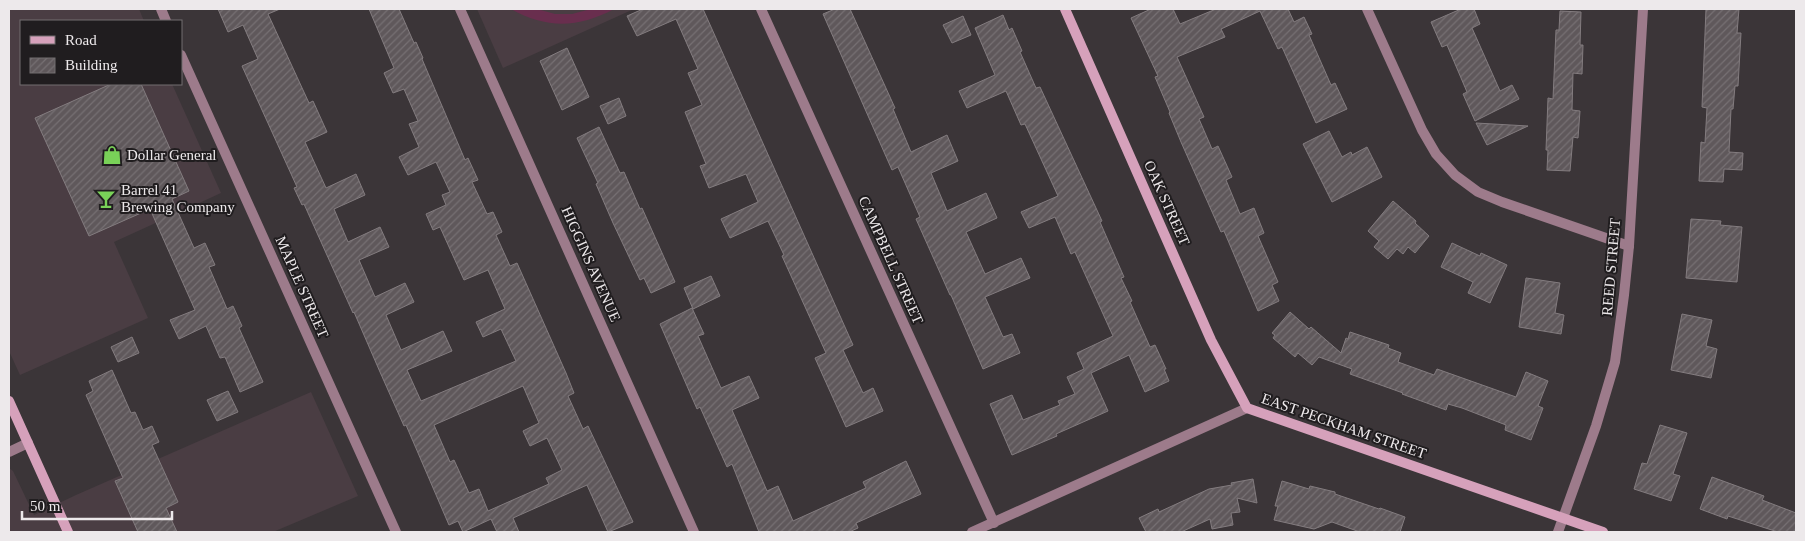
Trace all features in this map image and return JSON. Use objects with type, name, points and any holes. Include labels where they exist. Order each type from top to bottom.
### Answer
[{"type":"street","name":"HIGGINS AVENUE","points":[[460,9],[694,532]]},
{"type":"street","name":"CAMPBELL STREET","points":[[761,9],[994,523]]},
{"type":"street","name":"OAK STREET","points":[[1065,9],[1211,340],[1247,408]]},
{"type":"street","points":[[1367,9],[1422,130],[1436,154],[1455,175],[1478,192],[1502,202],[1629,246]]},
{"type":"street","name":"REED STREET","points":[[1558,532],[1596,426],[1615,362],[1629,246],[1643,9]]},
{"type":"street","name":"MAPLE STREET","points":[[182,57],[396,532]]},
{"type":"street","points":[[9,401],[68,532]]},
{"type":"street","name":"EAST PECKHAM STREET","points":[[972,532],[1247,408],[1602,532]]},
{"type":"street","points":[[9,452],[28,443]]},
{"type":"shaded area","points":[[9,9],[139,9],[144,20],[20,20],[20,85],[172,85],[221,193],[114,242],[148,318],[20,375],[9,351]]},
{"type":"shaded area","points":[[477,9],[634,9],[503,68]]},
{"type":"shaded area","points":[[511,9],[537,9],[555,14],[572,14],[591,9],[614,9],[588,20],[562,24],[537,20]]},
{"type":"shaded area","points":[[311,392],[358,496],[273,532],[9,532],[9,468],[13,471],[34,515]]},
{"type":"building","points":[[218,9],[280,9],[268,14],[309,103],[313,101],[327,132],[305,142],[326,188],[356,174],[365,195],[334,209],[348,242],[380,227],[389,247],[359,260],[375,297],[405,283],[414,302],[386,315],[401,350],[443,331],[452,351],[407,370],[421,401],[516,361],[501,329],[483,337],[476,322],[505,309],[488,270],[464,280],[440,227],[433,230],[426,214],[446,205],[442,195],[450,192],[436,162],[408,175],[399,157],[419,147],[409,124],[418,121],[404,89],[393,93],[384,73],[394,68],[369,9],[399,9],[423,58],[465,160],[468,158],[478,180],[472,182],[487,214],[493,212],[502,232],[496,235],[510,266],[517,263],[566,373],[574,393],[568,396],[583,429],[588,426],[633,522],[608,532],[587,485],[513,518],[519,532],[497,532],[491,519],[463,532],[458,521],[449,525],[406,425],[404,426],[354,312],[304,204],[302,205],[294,188],[297,187],[242,66],[258,59],[243,25],[228,32]],"holes":[[[523,386],[539,423],[523,431],[530,446],[547,438],[562,470],[546,478],[549,484],[488,511],[479,489],[469,493],[454,460],[450,462],[434,425]]]},
{"type":"building","points":[[643,9],[703,9],[853,345],[843,350],[863,393],[873,388],[883,411],[846,427],[815,358],[826,353],[768,221],[730,238],[721,219],[758,202],[746,174],[709,188],[700,166],[706,164],[685,112],[702,105],[688,73],[698,69],[676,19],[637,36],[627,16]]},
{"type":"building","points":[[835,9],[850,9],[895,108],[893,109],[911,152],[947,135],[958,161],[931,173],[947,211],[986,193],[997,218],[966,232],[985,274],[1021,258],[1030,278],[985,297],[1003,337],[1012,334],[1020,353],[983,369],[916,219],[920,217],[898,167],[892,170],[823,14]]},
{"type":"building","points":[[1151,9],[1173,9],[1180,24],[1216,9],[1288,9],[1294,22],[1304,17],[1312,34],[1309,35],[1331,85],[1335,83],[1347,109],[1316,123],[1282,47],[1278,49],[1260,11],[1221,29],[1225,37],[1177,57],[1204,117],[1199,119],[1212,149],[1218,146],[1232,177],[1226,180],[1240,214],[1254,208],[1264,233],[1258,236],[1278,282],[1272,285],[1279,301],[1258,311],[1224,231],[1221,232],[1181,142],[1155,77],[1158,76],[1131,18]]},
{"type":"building","points":[[1461,9],[1474,9],[1480,24],[1472,28],[1500,91],[1512,85],[1519,99],[1475,121],[1463,94],[1467,92],[1447,45],[1442,47],[1431,22]]},
{"type":"building","points":[[1706,9],[1739,9],[1737,33],[1741,33],[1738,86],[1735,86],[1733,109],[1731,109],[1729,152],[1743,153],[1742,170],[1724,169],[1723,182],[1699,181],[1701,142],[1705,143],[1707,108],[1702,107]]},
{"type":"building","points":[[1560,11],[1581,12],[1580,45],[1583,45],[1582,74],[1573,73],[1572,110],[1580,111],[1578,138],[1573,137],[1570,171],[1547,170],[1548,98],[1553,99],[1556,30],[1559,30]]},
{"type":"building","points":[[1003,15],[1009,30],[1012,28],[1036,88],[1040,87],[1102,221],[1100,222],[1124,277],[1121,278],[1132,301],[1130,302],[1150,347],[1155,345],[1166,369],[1164,369],[1169,381],[1145,392],[1129,355],[1091,373],[1108,411],[1012,455],[990,404],[1012,395],[1023,420],[1060,405],[1058,401],[1075,394],[1067,377],[1084,369],[1077,353],[1113,336],[1075,252],[1071,254],[1055,217],[1029,228],[1021,212],[1058,196],[1025,124],[1021,125],[1006,91],[967,108],[959,91],[995,75],[975,28]]},
{"type":"building","points":[[963,16],[971,35],[952,43],[943,25]]},
{"type":"building","points":[[567,48],[589,97],[562,110],[540,61]]},
{"type":"building","name":"Dollar General","points":[[109,85],[141,85],[189,191],[172,199],[194,248],[205,243],[215,265],[209,267],[227,309],[233,306],[242,326],[239,328],[263,382],[240,392],[225,357],[220,358],[206,326],[179,339],[170,320],[195,310],[150,209],[89,236],[35,118]]},
{"type":"building","points":[[619,98],[626,116],[608,124],[600,106]]},
{"type":"building","points":[[1476,123],[1528,126],[1487,145]]},
{"type":"building","points":[[599,127],[620,173],[624,172],[640,209],[642,208],[675,282],[651,293],[644,278],[640,280],[613,223],[596,184],[598,183],[577,138]]},
{"type":"building","points":[[1329,131],[1342,157],[1351,152],[1352,155],[1367,147],[1382,177],[1332,202],[1303,144]]},
{"type":"building","points":[[1393,201],[1416,221],[1415,223],[1429,236],[1415,253],[1408,247],[1403,254],[1397,249],[1388,259],[1374,247],[1379,241],[1368,231]]},
{"type":"building","points":[[1691,219],[1721,221],[1720,225],[1742,227],[1737,282],[1686,278]]},
{"type":"building","points":[[1452,243],[1480,256],[1481,253],[1507,265],[1490,303],[1468,293],[1473,282],[1441,267]]},
{"type":"building","points":[[711,276],[720,296],[693,309],[684,288]]},
{"type":"building","points":[[1526,278],[1560,283],[1555,313],[1564,315],[1561,334],[1519,327]]},
{"type":"building","points":[[692,308],[704,334],[698,336],[721,388],[749,376],[759,398],[732,410],[767,491],[778,486],[793,521],[866,488],[863,482],[906,461],[921,494],[856,523],[858,528],[849,532],[759,532],[732,464],[727,467],[700,407],[697,409],[660,324]]},
{"type":"building","points":[[1290,312],[1341,353],[1350,332],[1389,345],[1388,348],[1401,353],[1398,362],[1434,375],[1437,369],[1516,397],[1526,372],[1548,381],[1538,406],[1543,408],[1531,440],[1505,430],[1506,425],[1462,408],[1448,404],[1446,410],[1402,394],[1350,374],[1352,369],[1319,357],[1312,365],[1298,353],[1295,357],[1273,338],[1275,335],[1272,333]]},
{"type":"building","points":[[1682,314],[1712,320],[1706,346],[1717,349],[1711,378],[1671,370]]},
{"type":"building","points":[[132,337],[139,353],[118,362],[111,347]]},
{"type":"building","points":[[112,370],[131,413],[135,412],[143,430],[152,426],[159,442],[152,445],[178,502],[166,508],[177,532],[138,532],[115,481],[123,478],[86,395],[93,391],[89,381]]},
{"type":"building","points":[[228,391],[238,412],[217,421],[207,400]]},
{"type":"building","points":[[1660,425],[1687,433],[1673,474],[1680,476],[1671,501],[1634,489],[1642,463],[1647,464]]},
{"type":"building","points":[[1712,477],[1764,496],[1762,500],[1796,513],[1796,532],[1778,532],[1728,516],[1727,519],[1700,509]]},
{"type":"building","points":[[1253,479],[1257,503],[1237,498],[1240,512],[1231,513],[1233,525],[1212,529],[1210,519],[1181,532],[1146,532],[1139,518],[1158,509],[1159,512],[1209,489]]},
{"type":"building","points":[[1282,481],[1309,489],[1310,486],[1335,492],[1335,494],[1405,517],[1400,532],[1360,532],[1332,522],[1314,529],[1274,520],[1278,506],[1275,506]]},
{"type":"place","name":"Dollar General","points":[[112,155]]},
{"type":"place","name":"Barrel 41 Brewing Company","points":[[106,199]]}]
